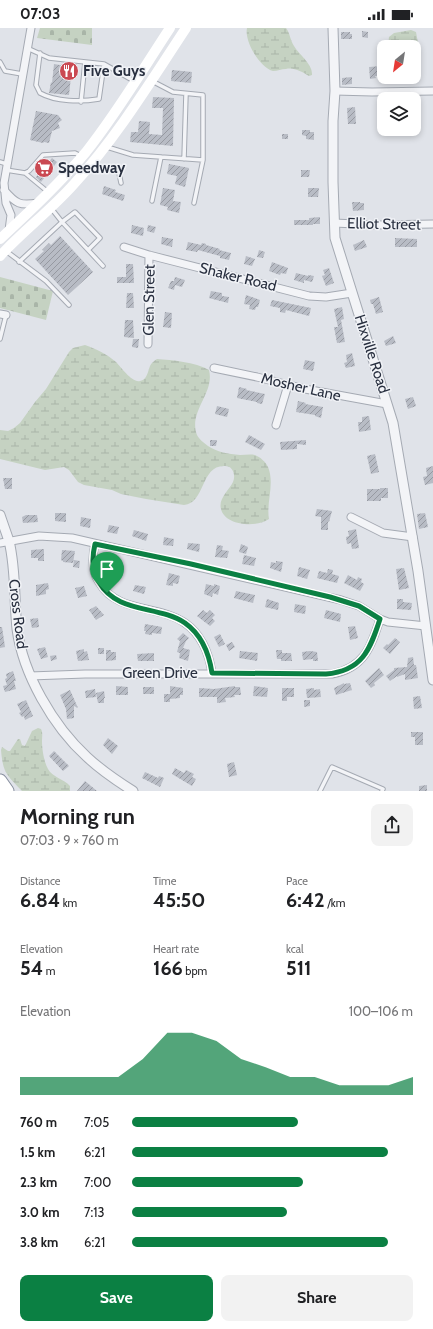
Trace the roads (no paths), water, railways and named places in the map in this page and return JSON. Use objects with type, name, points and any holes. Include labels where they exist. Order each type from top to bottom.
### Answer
[{"type":"highway","points":[[0,781],[7,791]]},
{"type":"main road","points":[[0,239],[49,193],[82,156],[106,124],[170,28]]},
{"type":"main road","points":[[3,254],[51,208],[88,169],[106,146],[186,28]]},
{"type":"street","points":[[9,230],[11,215],[6,203],[4,190],[4,166],[31,28]]},
{"type":"street","name":"Hixville Road","points":[[333,28],[334,223],[337,245],[387,404],[395,436],[413,537],[433,680]]},
{"type":"street","points":[[334,91],[433,91]]},
{"type":"street","points":[[4,190],[19,204],[28,205],[38,203]]},
{"type":"street","name":"Elliot Street","points":[[334,223],[433,224]]},
{"type":"street","name":"Shaker Road","points":[[124,247],[149,255],[309,296],[326,297],[352,293]]},
{"type":"street","name":"Glen Street","points":[[148,344],[149,255]]},
{"type":"street","name":"Mosher Lane","points":[[214,368],[288,385],[387,404]]},
{"type":"street","points":[[276,425],[288,385]]},
{"type":"street","name":"Cross Road","points":[[0,515],[4,542],[12,565],[17,630],[30,676],[46,706],[66,735],[86,757],[110,776],[133,791]]},
{"type":"street","points":[[351,517],[383,533],[413,537]]},
{"type":"street","points":[[4,542],[33,536],[72,538],[336,598],[359,606],[380,619],[388,622],[426,626]]},
{"type":"street","points":[[95,544],[93,569],[103,589],[111,597],[122,602],[172,617],[190,627],[204,645],[209,658],[212,673]]},
{"type":"street","name":"Green Drive","points":[[30,676],[212,673],[326,674],[344,671],[354,666],[366,654],[380,619]]},
{"type":"lane","points":[[27,48],[49,58],[104,64],[135,81]]},
{"type":"lane","points":[[40,54],[36,85],[40,93],[46,97],[81,102],[99,99],[104,64]]},
{"type":"lane","points":[[0,62],[5,71],[22,74]]},
{"type":"lane","points":[[81,102],[85,62]]},
{"type":"lane","points":[[151,80],[173,92],[203,95],[202,160],[194,203]]},
{"type":"lane","points":[[184,159],[186,94]]},
{"type":"lane","points":[[106,146],[132,155],[202,160]]},
{"type":"lane","points":[[25,173],[43,155],[75,153],[82,156]]},
{"type":"lane","points":[[152,201],[161,157]]},
{"type":"lane","points":[[4,166],[25,173],[49,193]]},
{"type":"lane","points":[[88,169],[114,170],[119,173],[121,183]]},
{"type":"lane","points":[[51,208],[103,266]]},
{"type":"lane","points":[[19,262],[75,212],[100,238],[88,250]]},
{"type":"lane","points":[[3,254],[19,262],[46,281],[69,305]]},
{"type":"lane","points":[[0,339],[3,314]]},
{"type":"lane","points":[[320,791],[332,766],[383,789],[382,791]]},
{"type":"place","name":"Five Guys","points":[[69,71]]},
{"type":"place","name":"Speedway","points":[[44,168]]}]
